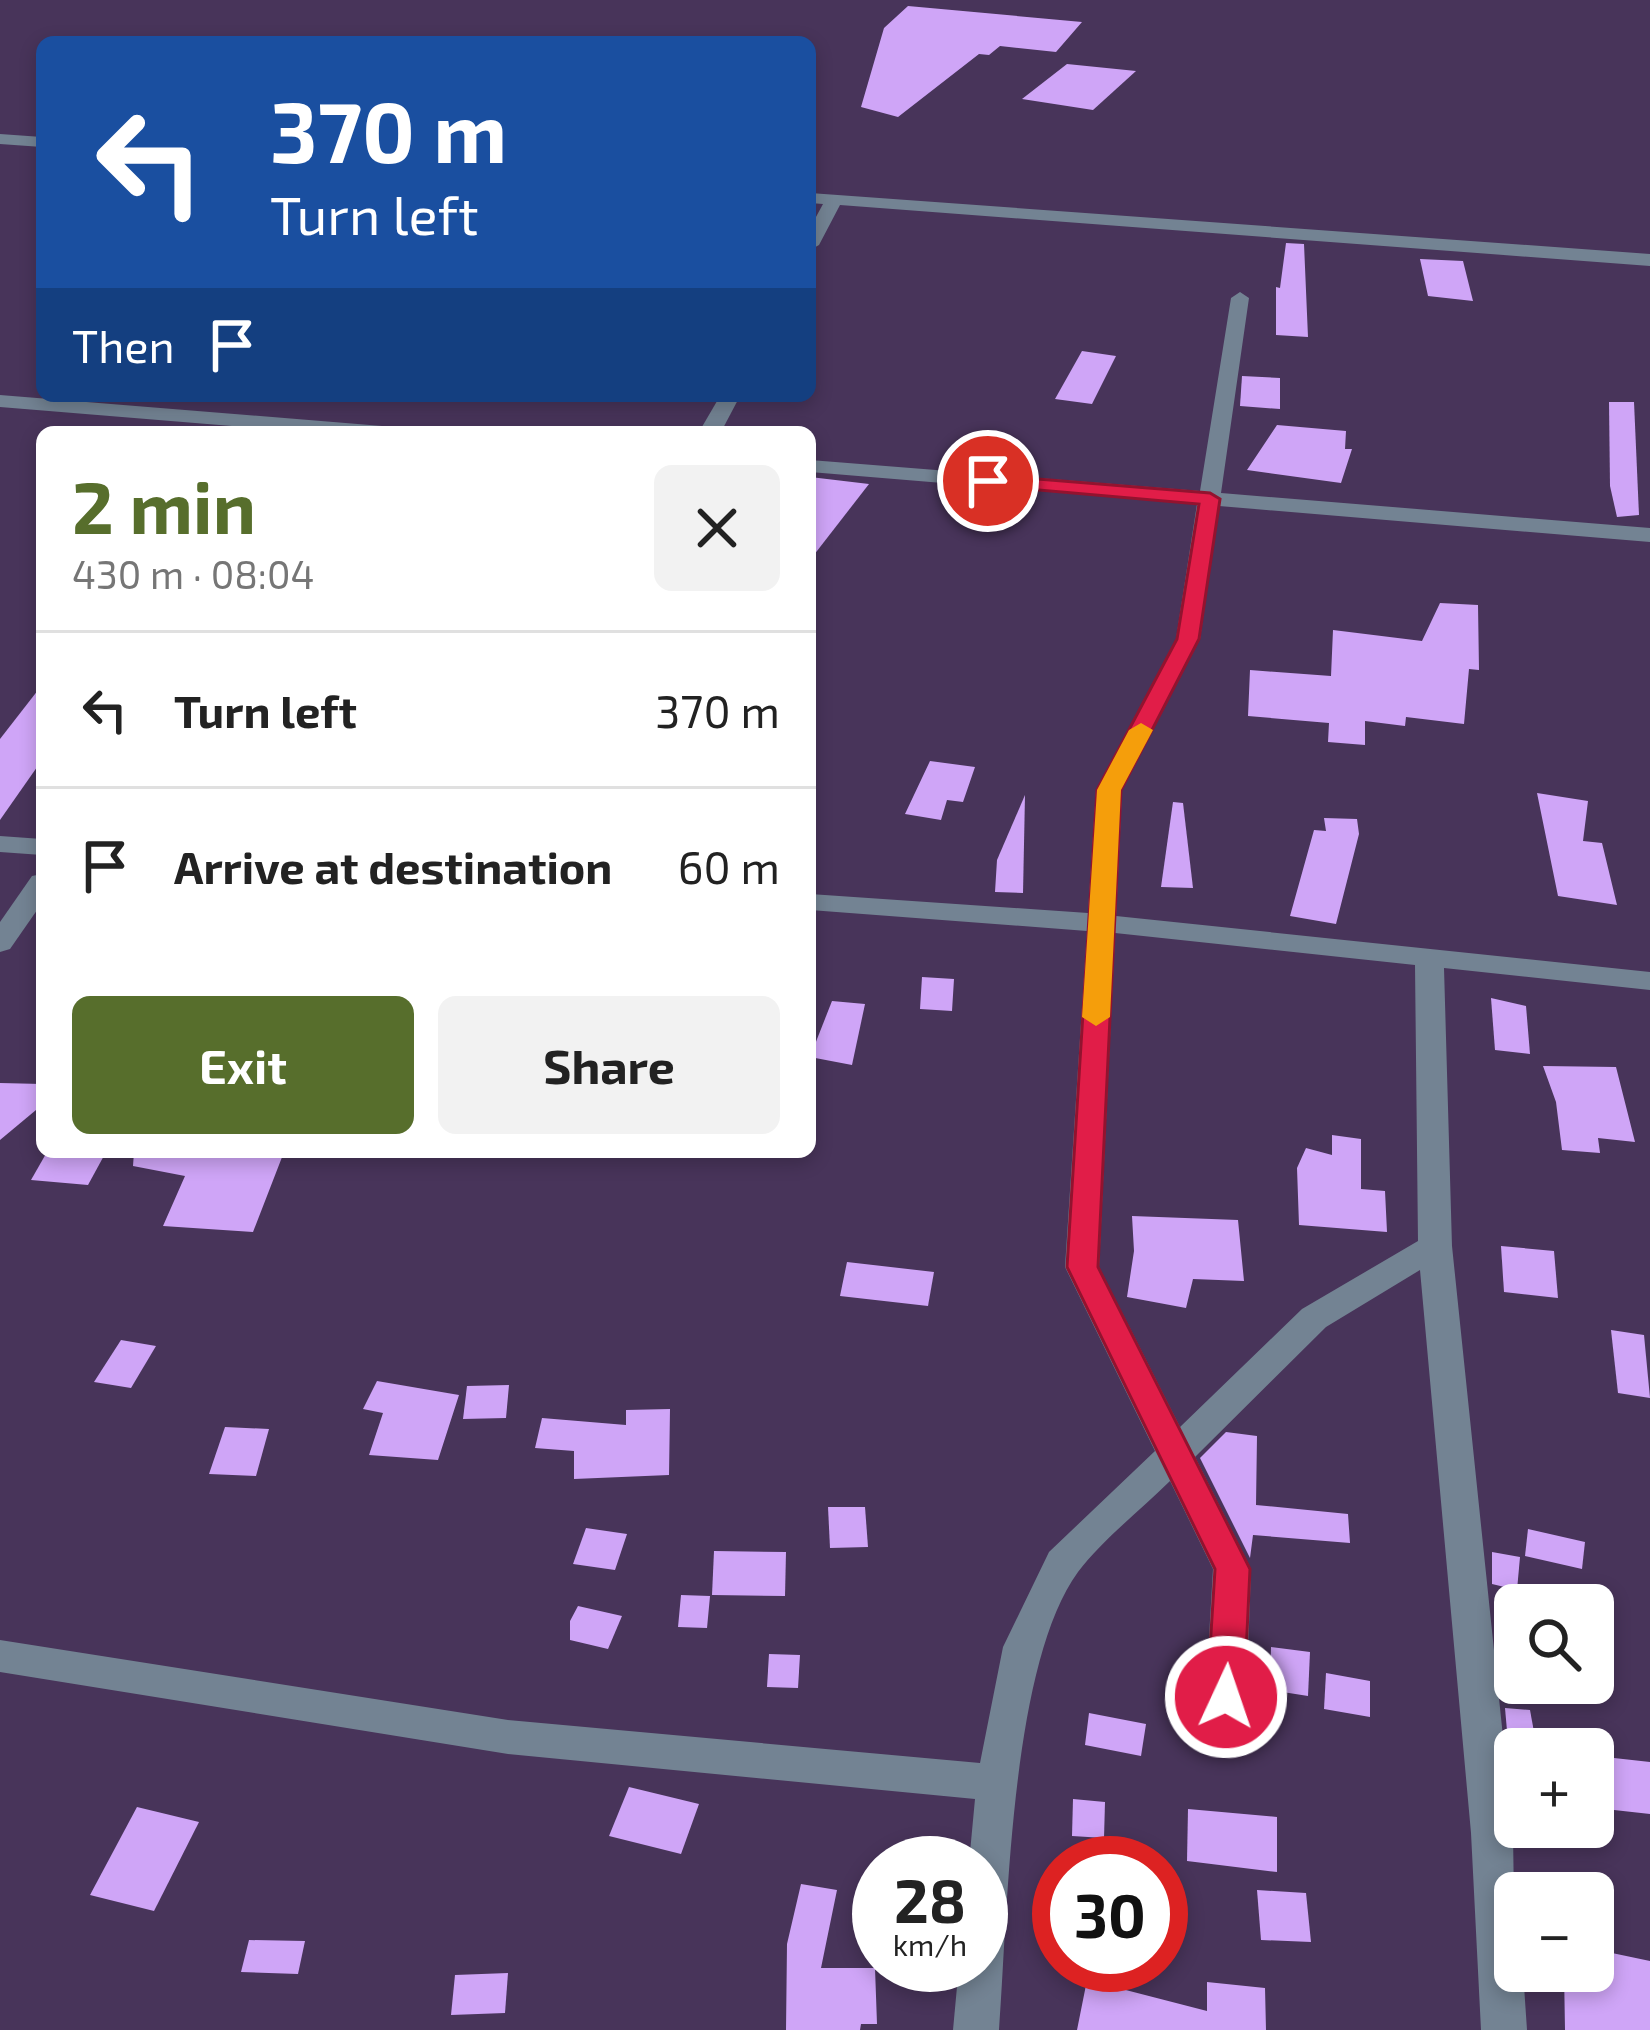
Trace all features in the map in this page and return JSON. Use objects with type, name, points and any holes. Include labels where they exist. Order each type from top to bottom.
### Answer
[{"type":"street","points":[[0,139],[36,142]]},
{"type":"street","points":[[816,198],[1650,260]]},
{"type":"street","points":[[816,234],[834,200]]},
{"type":"street","points":[[1224,1740],[1232,1569],[1082,1267],[1109,790],[1188,639],[1240,298]]},
{"type":"street","points":[[0,401],[308,426]]},
{"type":"street","points":[[816,466],[1650,535]]},
{"type":"street","points":[[0,844],[36,847]]},
{"type":"street","points":[[0,943],[36,890]]},
{"type":"street","points":[[816,902],[1101,923],[1650,981]]},
{"type":"street","points":[[1429,958],[1435,1246],[1492,1833],[1504,2030]]},
{"type":"street","points":[[976,2030],[997,1783],[1023,1647],[1063,1563],[1314,1318],[1435,1246]]},
{"type":"street","points":[[0,1656],[508,1737],[997,1783]]},
{"type":"building","points":[[908,6],[1082,22],[1056,52],[1000,46],[989,55],[979,54],[898,117],[861,107],[884,28]]},
{"type":"building","points":[[1067,64],[1136,71],[1093,110],[1022,99]]},
{"type":"building","points":[[1286,243],[1304,244],[1308,337],[1276,335],[1276,287],[1280,288]]},
{"type":"building","points":[[1420,259],[1463,261],[1473,301],[1428,296]]},
{"type":"building","points":[[1082,351],[1116,356],[1092,404],[1055,399]]},
{"type":"building","points":[[1242,376],[1280,378],[1280,409],[1240,406]]},
{"type":"building","points":[[1609,402],[1634,402],[1639,515],[1617,517],[1610,486]]},
{"type":"building","points":[[1277,425],[1346,431],[1345,449],[1352,449],[1341,483],[1247,470]]},
{"type":"building","points":[[816,478],[869,484],[816,552]]},
{"type":"building","points":[[1440,603],[1478,605],[1479,670],[1469,669],[1464,724],[1406,717],[1405,726],[1365,721],[1365,745],[1328,742],[1329,723],[1248,716],[1250,670],[1331,676],[1333,630],[1422,641]]},
{"type":"building","points":[[36,693],[36,769],[0,820],[0,739]]},
{"type":"building","points":[[930,761],[975,767],[963,802],[947,800],[941,820],[905,814]]},
{"type":"building","points":[[1537,793],[1588,801],[1583,841],[1602,843],[1617,905],[1558,896]]},
{"type":"building","points":[[1025,795],[1023,893],[995,892],[997,860]]},
{"type":"building","points":[[1173,802],[1183,803],[1193,888],[1161,887]]},
{"type":"building","points":[[1324,818],[1357,819],[1359,834],[1336,924],[1290,916],[1314,830],[1326,831]]},
{"type":"building","points":[[922,977],[954,979],[952,1011],[920,1009]]},
{"type":"building","points":[[1491,998],[1526,1006],[1530,1054],[1495,1050]]},
{"type":"building","points":[[832,1001],[865,1004],[852,1065],[816,1058],[816,1042]]},
{"type":"building","points":[[1543,1066],[1616,1067],[1635,1142],[1598,1138],[1600,1153],[1562,1150],[1556,1102]]},
{"type":"building","points":[[0,1083],[36,1084],[36,1110],[0,1140]]},
{"type":"building","points":[[1332,1135],[1361,1139],[1361,1189],[1385,1191],[1387,1232],[1299,1225],[1297,1168],[1306,1148],[1332,1155]]},
{"type":"building","points":[[44,1158],[103,1158],[88,1185],[31,1180]]},
{"type":"building","points":[[134,1158],[282,1158],[253,1232],[163,1226],[185,1176],[133,1166]]},
{"type":"building","points":[[1132,1216],[1238,1220],[1244,1281],[1193,1279],[1186,1308],[1127,1297],[1134,1251]]},
{"type":"building","points":[[1501,1246],[1554,1251],[1558,1298],[1504,1292]]},
{"type":"building","points":[[847,1262],[934,1272],[928,1306],[840,1296]]},
{"type":"building","points":[[1611,1330],[1644,1335],[1650,1398],[1618,1393]]},
{"type":"building","points":[[121,1340],[156,1346],[131,1388],[94,1382]]},
{"type":"building","points":[[377,1381],[459,1395],[438,1460],[369,1455],[383,1413],[363,1409]]},
{"type":"building","points":[[509,1385],[506,1418],[463,1419],[467,1386]]},
{"type":"building","points":[[670,1409],[669,1475],[574,1479],[574,1451],[535,1448],[542,1418],[626,1425],[626,1410]]},
{"type":"building","points":[[225,1427],[269,1429],[256,1476],[209,1474]]},
{"type":"building","points":[[1226,1432],[1257,1436],[1256,1505],[1348,1514],[1350,1543],[1253,1535],[1250,1558],[1200,1458]]},
{"type":"building","points":[[828,1507],[865,1507],[868,1547],[830,1548]]},
{"type":"building","points":[[586,1528],[627,1534],[615,1570],[573,1564]]},
{"type":"building","points":[[1528,1529],[1585,1542],[1582,1569],[1525,1556]]},
{"type":"building","points":[[714,1551],[786,1552],[785,1596],[712,1595]]},
{"type":"building","points":[[1492,1552],[1520,1557],[1518,1584],[1492,1584]]},
{"type":"building","points":[[681,1595],[710,1596],[707,1628],[678,1627]]},
{"type":"building","points":[[578,1606],[622,1616],[608,1649],[570,1640],[570,1621]]},
{"type":"building","points":[[1271,1647],[1310,1652],[1308,1696],[1270,1690]]},
{"type":"building","points":[[769,1654],[800,1655],[798,1688],[767,1687]]},
{"type":"building","points":[[1326,1673],[1370,1681],[1370,1717],[1324,1709]]},
{"type":"building","points":[[1505,1708],[1530,1710],[1533,1728],[1507,1728]]},
{"type":"building","points":[[1089,1713],[1146,1724],[1141,1756],[1085,1745]]},
{"type":"building","points":[[1614,1758],[1650,1762],[1650,1814],[1614,1810]]},
{"type":"building","points":[[629,1787],[699,1804],[681,1854],[609,1836]]},
{"type":"building","points":[[1073,1799],[1105,1802],[1104,1836],[1072,1836]]},
{"type":"building","points":[[137,1807],[199,1822],[154,1911],[90,1895]]},
{"type":"building","points":[[1188,1809],[1277,1817],[1277,1872],[1188,1861]]},
{"type":"building","points":[[801,1884],[837,1890],[821,1968],[852,1968],[852,1992],[876,1992],[877,2024],[861,2024],[860,2030],[786,2030],[787,1944]]},
{"type":"building","points":[[1257,1890],[1306,1893],[1311,1942],[1261,1940]]},
{"type":"building","points":[[249,1940],[305,1941],[298,1974],[241,1972]]},
{"type":"building","points":[[1614,1953],[1650,1961],[1650,2030],[1565,2030],[1564,1992],[1614,1992]]},
{"type":"building","points":[[508,1973],[505,2013],[451,2015],[455,1975]]},
{"type":"building","points":[[1207,1982],[1265,1988],[1266,2030],[1077,2030],[1085,1992],[1133,1992],[1207,2011]]},
{"type":"slow traffic","points":[[1096,1017],[1109,790],[1141,730]]},
{"type":"route","points":[[988,481],[1210,499],[1188,639],[1109,790],[1082,1267],[1232,1569],[1226,1697]]}]
